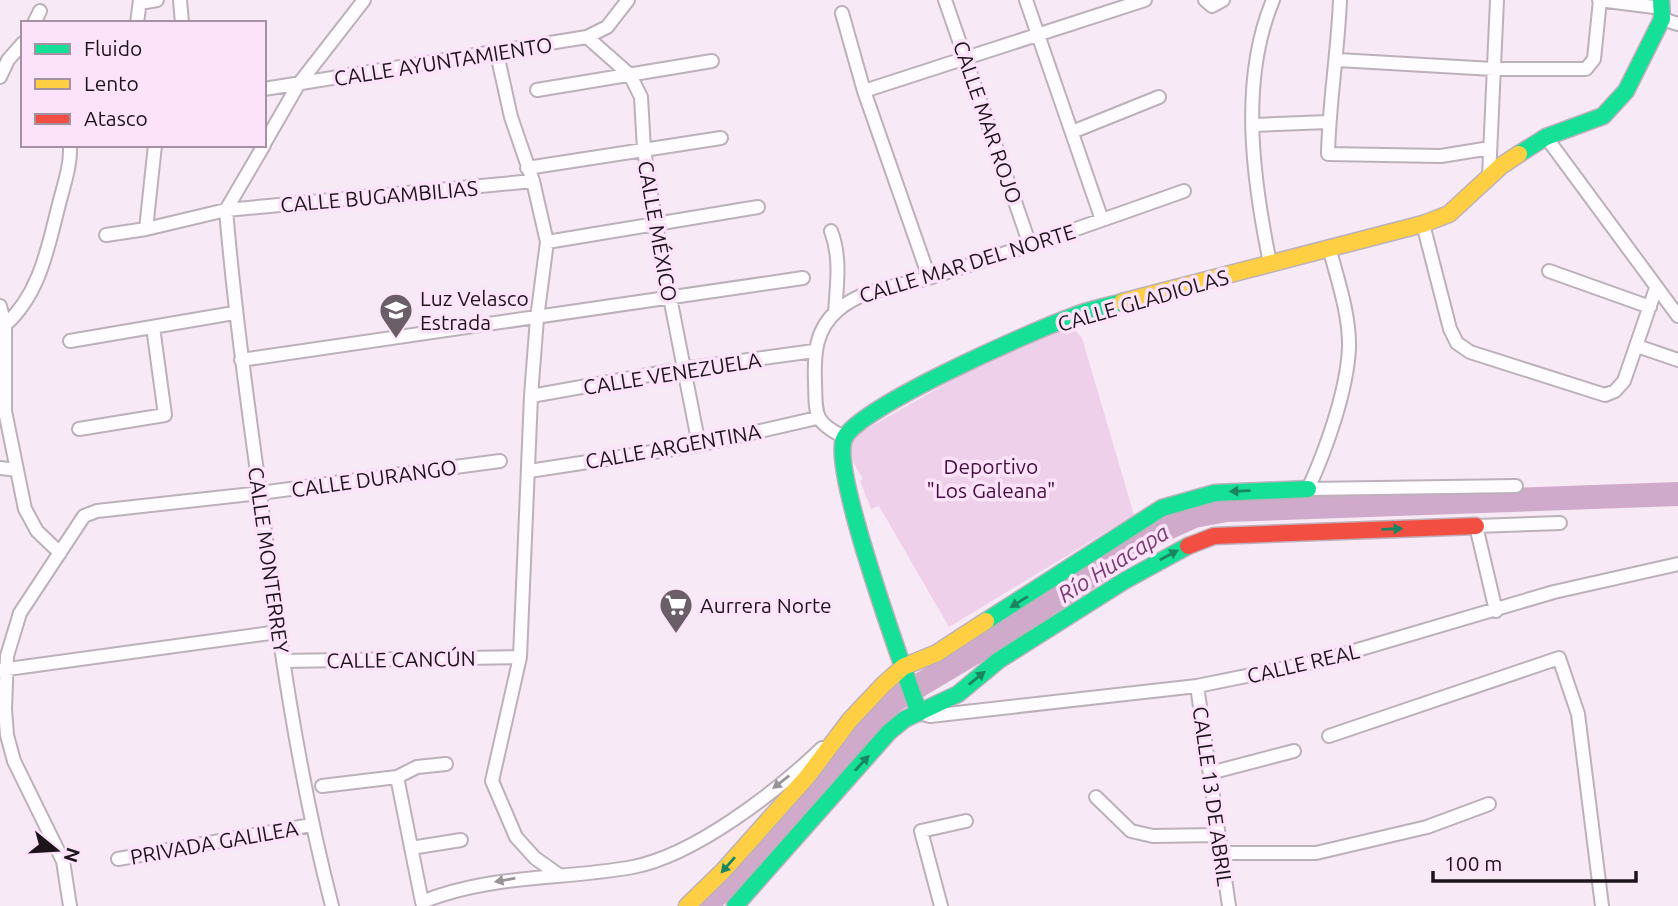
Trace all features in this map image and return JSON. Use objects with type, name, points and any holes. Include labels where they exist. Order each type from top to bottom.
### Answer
[{"type":"main road","name":"CALLE GLADIOLAS","points":[[844,437],[859,421],[925,383],[1072,316],[1423,224],[1449,214],[1489,177],[1546,137],[1603,116],[1626,91],[1666,13]]},
{"type":"main road","points":[[844,437],[841,454],[863,547],[918,709]]},
{"type":"main road","points":[[687,906],[723,871],[807,777],[850,720],[904,670],[937,653],[1161,508],[1186,497],[1213,493],[1308,489]]},
{"type":"main road","points":[[736,906],[889,733],[905,719],[918,709],[958,694],[999,660],[1173,552],[1214,536],[1476,526]]},
{"type":"street","points":[[137,21],[140,1],[157,0]]},
{"type":"street","points":[[180,0],[183,21]]},
{"type":"street","points":[[266,142],[299,85],[364,0]]},
{"type":"street","points":[[587,37],[607,27],[628,0]]},
{"type":"street","name":"CALLE MAR ROJO","points":[[946,0],[1030,245]]},
{"type":"street","points":[[1026,0],[1102,220]]},
{"type":"street","points":[[864,91],[1145,0]]},
{"type":"street","points":[[1205,0],[1212,6],[1223,0]]},
{"type":"street","points":[[1270,264],[1257,200],[1254,125],[1260,31],[1273,0]]},
{"type":"street","points":[[1340,0],[1338,60],[1328,122],[1328,155],[1441,156],[1490,148]]},
{"type":"street","points":[[1489,177],[1497,0]]},
{"type":"street","points":[[1338,60],[1493,69],[1586,69],[1594,59],[1599,0],[1666,13]]},
{"type":"street","points":[[842,13],[864,91],[929,278]]},
{"type":"street","name":"CALLE AYUNTAMIENTO","points":[[266,89],[497,54],[587,37]]},
{"type":"street","name":"CALLE MÉXICO","points":[[587,37],[630,75],[641,97],[644,150],[656,226],[699,445]]},
{"type":"street","points":[[0,77],[8,60],[21,45]]},
{"type":"street","points":[[497,54],[511,117],[533,181],[547,242],[531,396],[520,657],[492,781],[516,836],[535,858],[559,875]]},
{"type":"street","points":[[537,90],[712,61]]},
{"type":"street","points":[[1072,132],[1159,97]]},
{"type":"street","points":[[1254,125],[1328,122]]},
{"type":"street","points":[[1546,137],[1678,316]]},
{"type":"street","points":[[527,168],[721,138]]},
{"type":"street","points":[[5,325],[23,307],[40,275],[68,175],[70,147]]},
{"type":"street","points":[[146,229],[155,147]]},
{"type":"street","points":[[226,210],[263,147]]},
{"type":"street","name":"CALLE BUGAMBILIAS","points":[[106,235],[146,229],[226,210],[533,181]]},
{"type":"street","name":"CALLE MAR DEL NORTE","points":[[835,312],[854,297],[929,278],[1184,191]]},
{"type":"street","points":[[547,242],[758,207]]},
{"type":"street","name":"CALLE MONTERREY","points":[[226,210],[234,313],[278,632],[311,825],[332,906]]},
{"type":"street","points":[[1423,224],[1450,329],[1457,343],[1470,352],[1605,395],[1615,391],[1624,382],[1656,288]]},
{"type":"street","points":[[831,231],[837,246],[835,312],[818,337],[814,351],[817,418],[826,428],[844,437]]},
{"type":"street","points":[[1329,247],[1349,349],[1332,433],[1308,489],[1516,486]]},
{"type":"street","points":[[1549,271],[1650,307]]},
{"type":"street","points":[[241,360],[803,278]]},
{"type":"street","points":[[0,306],[5,325],[5,411],[25,509],[37,531],[60,553]]},
{"type":"street","points":[[70,341],[234,313]]},
{"type":"street","points":[[79,429],[165,415],[153,327]]},
{"type":"street","points":[[1637,346],[1678,360]]},
{"type":"street","name":"CALLE VENEZUELA","points":[[531,396],[682,369],[814,351]]},
{"type":"street","name":"CALLE ARGENTINA","points":[[529,471],[699,445],[817,418]]},
{"type":"street","name":"CALLE DURANGO","points":[[70,906],[64,861],[14,761],[7,735],[3,670],[20,612],[90,512],[260,493],[500,461]]},
{"type":"street","points":[[0,468],[17,470]]},
{"type":"street","points":[[1496,611],[1476,526],[1560,523]]},
{"type":"street","name":"CALLE REAL","points":[[918,709],[930,716],[1197,686],[1320,661],[1554,593],[1678,565]]},
{"type":"street","points":[[3,670],[278,632]]},
{"type":"street","name":"CALLE CANCÚN","points":[[283,661],[520,657]]},
{"type":"street","points":[[1329,736],[1559,658],[1578,714],[1602,906]]},
{"type":"street","name":"CALLE 13 DE ABRIL","points":[[1197,686],[1219,853],[1229,906]]},
{"type":"street","points":[[397,777],[420,904],[444,893],[511,878],[635,866],[675,854],[750,806],[819,751],[850,720]]},
{"type":"street","points":[[1210,773],[1294,751]]},
{"type":"street","points":[[322,786],[397,777],[418,767],[446,764]]},
{"type":"street","points":[[1096,797],[1131,831],[1153,836],[1217,835]]},
{"type":"street","points":[[1219,853],[1316,853],[1427,827],[1489,804]]},
{"type":"street","points":[[941,906],[921,831],[966,821]]},
{"type":"street","name":"PRIVADA GALILEA","points":[[118,859],[311,825]]},
{"type":"street","points":[[411,848],[461,840]]},
{"type":"green space","name":"Deportivo \"Los Galeana\"","points":[[1063,317],[1082,338],[1134,515],[949,627],[879,506],[871,509],[860,481],[863,479],[842,443]]},
{"type":"waterway","name":"Río Huacapa","points":[[705,906],[736,877],[893,701],[977,651],[1152,535],[1194,516],[1226,510],[1678,494]]},
{"type":"traffic: fast","points":[[1519,154],[1546,137],[1603,116],[1626,91],[1662,19],[1661,0]]},
{"type":"traffic: fast","points":[[919,713],[858,529],[843,458],[844,439],[856,425],[911,390],[1051,325],[1083,312],[1122,302]]},
{"type":"traffic: fast","points":[[986,621],[1162,508],[1215,493],[1308,489]]},
{"type":"traffic: fast","points":[[735,906],[889,732],[905,719],[958,694],[999,660],[1124,581],[1188,546]]},
{"type":"traffic: slow","points":[[1122,302],[1423,224],[1449,214],[1501,166],[1519,154]]},
{"type":"traffic: slow","points":[[687,906],[723,871],[807,777],[850,720],[883,685],[903,667],[937,653],[986,621]]},
{"type":"traffic: jam","points":[[1188,546],[1214,536],[1476,526]]},
{"type":"place","name":"Luz Velasco Estrada","points":[[396,340]]},
{"type":"place","name":"Aurrera Norte","points":[[676,635]]}]
